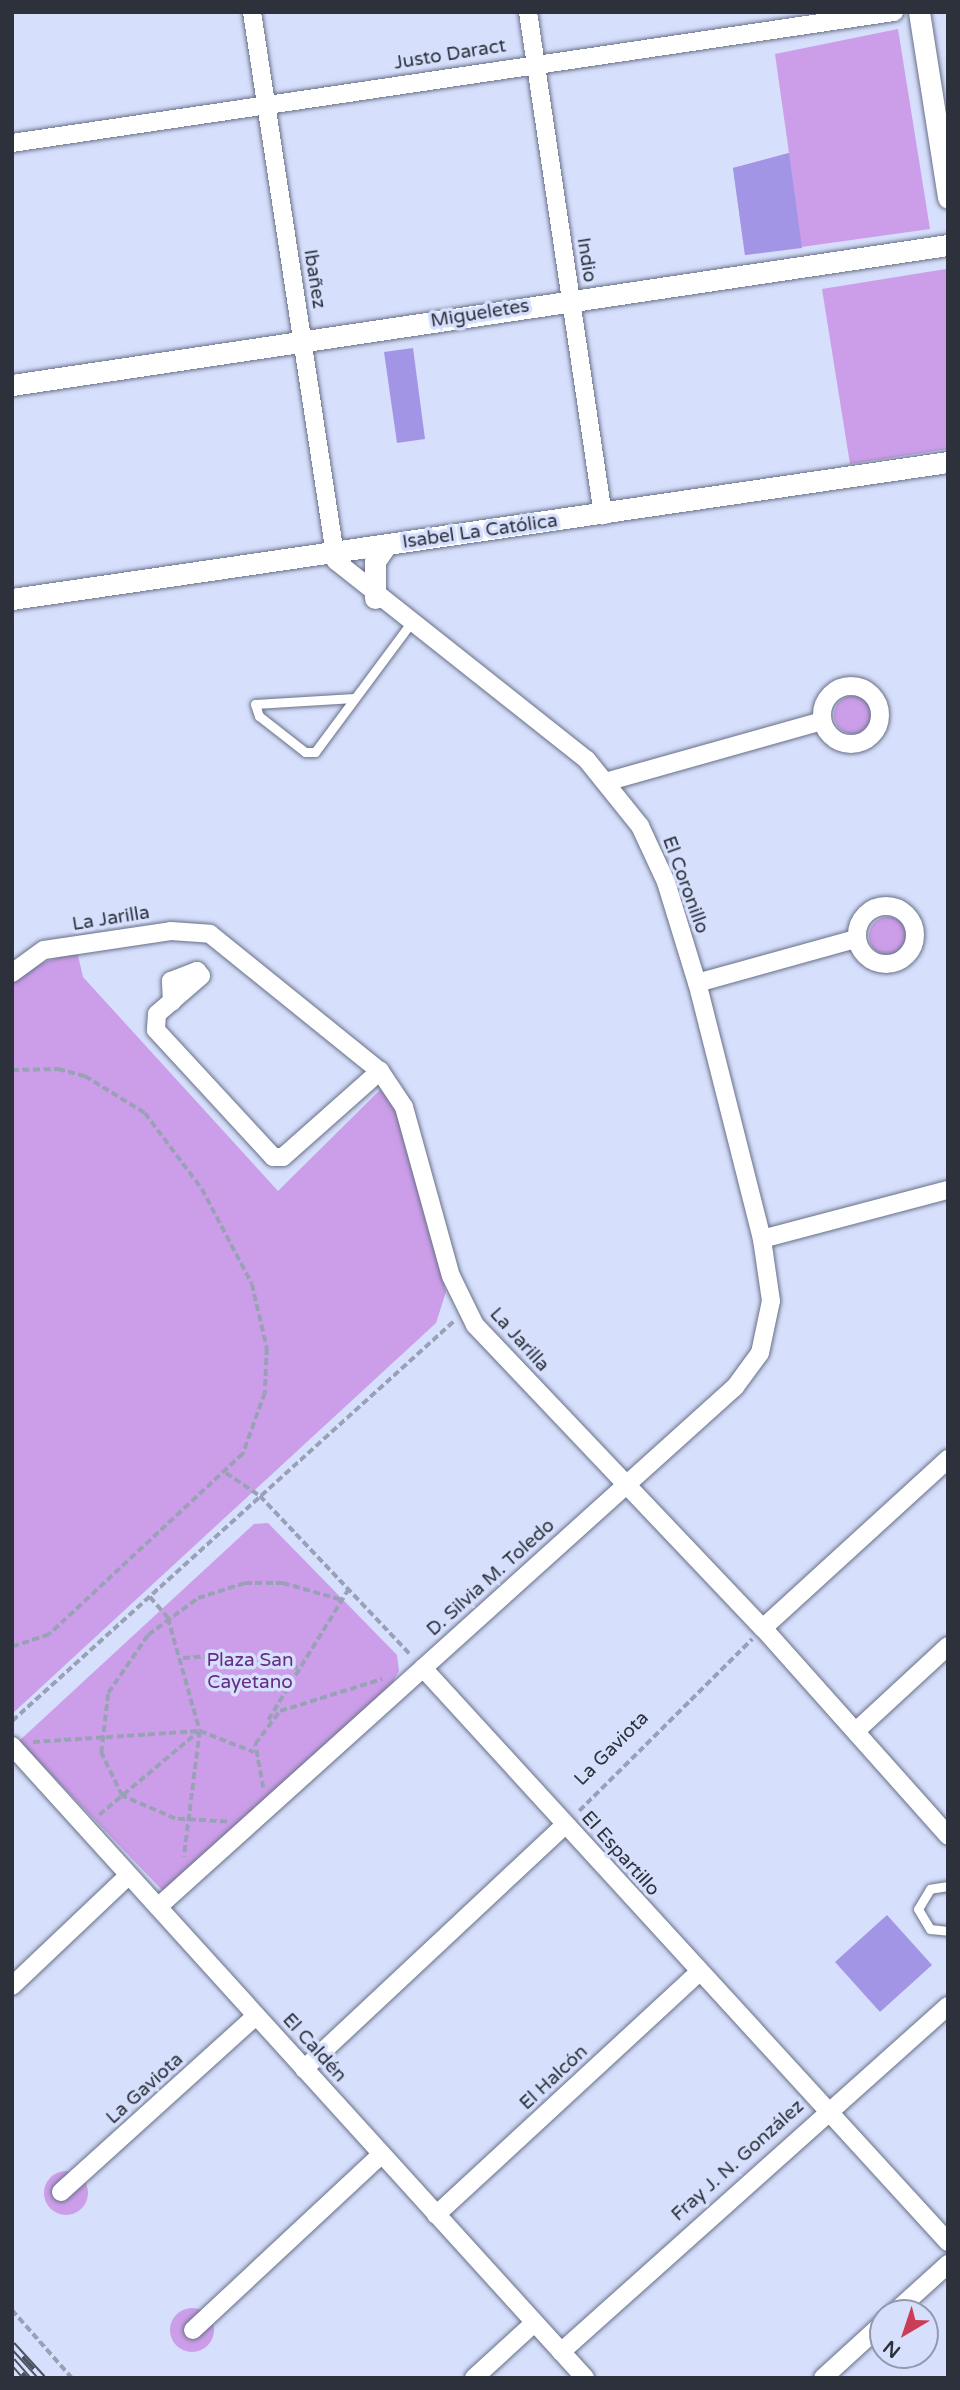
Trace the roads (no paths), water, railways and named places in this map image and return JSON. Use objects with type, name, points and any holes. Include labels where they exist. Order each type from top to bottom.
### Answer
[{"type":"street","name":"Ibañez","points":[[252,12],[333,552]]},
{"type":"street","name":"Indio","points":[[528,12],[603,515]]},
{"type":"street","name":"Justo Daract","points":[[12,143],[534,63],[894,12]]},
{"type":"street","points":[[919,12],[948,198]]},
{"type":"street","name":"Migueletes","points":[[12,385],[948,244]]},
{"type":"street","name":"Isabel La Católica","points":[[12,599],[603,515],[948,462]]},
{"type":"street","points":[[376,598],[373,570],[386,545]]},
{"type":"street","name":"El Coronillo","points":[[333,552],[342,571],[609,782],[656,858],[696,983],[762,1239]]},
{"type":"street","points":[[609,782],[822,721]]},
{"type":"street","name":"La Jarilla","points":[[12,973],[44,950],[171,931],[210,934],[380,1071],[404,1107],[466,1310],[763,1628],[946,1830]]},
{"type":"street","points":[[696,983],[856,939]]},
{"type":"street","points":[[172,1002],[158,1014],[156,1030],[273,1157],[283,1157],[380,1071]]},
{"type":"street","points":[[762,1239],[948,1190]]},
{"type":"street","name":"D. Silvia M. Toledo","points":[[158,1908],[735,1387],[760,1353],[771,1301],[762,1239]]},
{"type":"street","points":[[763,1628],[948,1459]]},
{"type":"street","points":[[856,1731],[948,1646]]},
{"type":"street","name":"El Espartillo","points":[[424,1668],[948,2242]]},
{"type":"street","name":"El Caldén","points":[[19,1744],[84,1827],[585,2378]]},
{"type":"street","points":[[304,2069],[565,1825]]},
{"type":"street","points":[[12,1986],[128,1876]]},
{"type":"street","name":"El Halcón","points":[[436,2215],[699,1972]]},
{"type":"street","name":"Fray J. N. González","points":[[561,2352],[826,2109],[948,2006]]},
{"type":"street","name":"La Gaviota","points":[[61,2192],[256,2016]]},
{"type":"street","points":[[193,2330],[382,2154]]},
{"type":"street","points":[[909,2299],[948,2264]]},
{"type":"street","points":[[474,2378],[534,2323]]},
{"type":"street","points":[[823,2378],[869,2336]]},
{"type":"lane","points":[[354,698],[254,704],[258,716],[305,752],[315,752],[410,625]]},
{"type":"lane","points":[[948,1886],[930,1889],[918,1909],[930,1929],[948,1931]]},
{"type":"railway","points":[[12,2345],[42,2378]]},
{"type":"railway","points":[[12,2361],[27,2378]]},
{"type":"park label","name":"Plaza San Cayetano","points":[[250,1672]]}]
